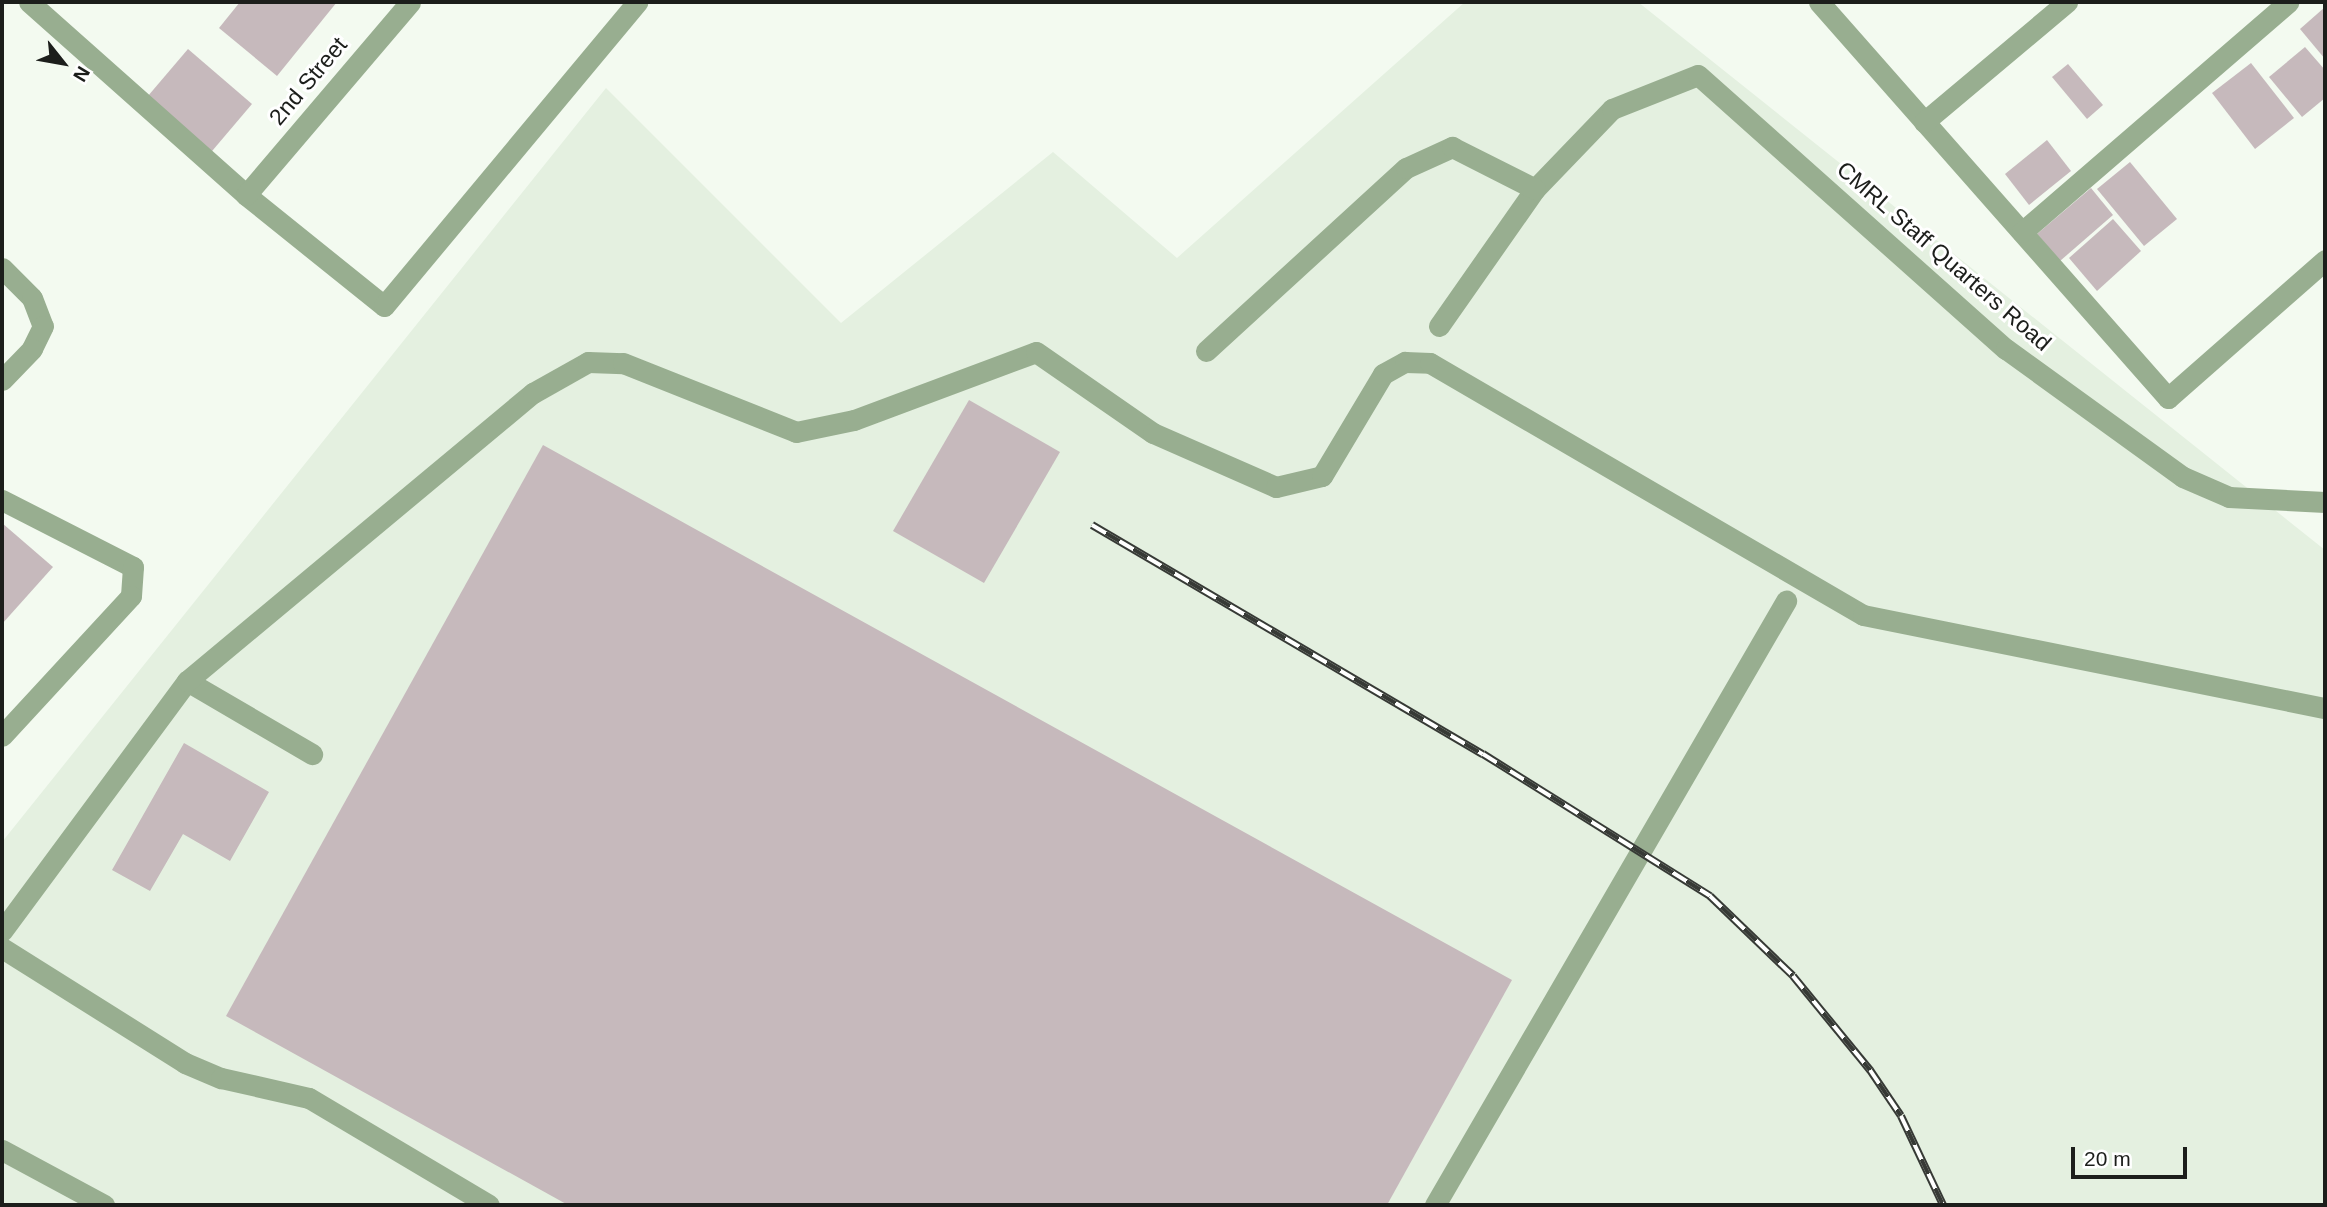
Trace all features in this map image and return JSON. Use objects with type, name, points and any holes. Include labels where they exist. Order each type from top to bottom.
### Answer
[{"type":"street","points":[[29,2],[246,195],[384,306],[637,2]]},
{"type":"street","name":"2nd Street","points":[[246,195],[410,2]]},
{"type":"street","points":[[1819,2],[2168,398],[2325,260]]},
{"type":"street","points":[[1924,122],[2067,2]]},
{"type":"street","points":[[2022,233],[2288,2]]},
{"type":"street","name":"CMRL Staff Quarters Road","points":[[1535,189],[1612,109],[1698,75],[2006,349],[2183,477],[2229,497],[2325,502]]},
{"type":"street","points":[[1206,351],[1406,168],[1451,147],[1535,189],[1439,326]]},
{"type":"street","points":[[2,268],[32,298],[43,326],[32,349],[2,380]]},
{"type":"street","points":[[2,931],[187,681],[560,372],[588,362],[623,363],[796,432],[854,420],[1036,352],[1153,433],[1276,487],[1322,476],[1383,374],[1405,362],[1430,363],[1863,615],[2325,708]]},
{"type":"street","points":[[2,500],[133,567],[131,596],[2,736]]},
{"type":"street","points":[[1435,1205],[1786,601]]},
{"type":"street","points":[[187,681],[312,754]]},
{"type":"street","points":[[2,948],[185,1063],[221,1078],[309,1098],[489,1205]]},
{"type":"street","points":[[2,1150],[104,1205]]},
{"type":"shaded area","points":[[1465,2],[1638,2],[2325,550],[2325,1205],[2,1205],[2,842],[606,88],[841,323],[1053,152],[1177,258]]},
{"type":"building","points":[[240,2],[337,2],[277,76],[219,28]]},
{"type":"building","points":[[2325,7],[2325,59],[2300,29]]},
{"type":"building","points":[[2305,47],[2325,70],[2325,98],[2302,117],[2269,77]]},
{"type":"building","points":[[188,49],[252,104],[207,157],[142,103]]},
{"type":"building","points":[[2251,63],[2294,118],[2255,149],[2212,93]]},
{"type":"building","points":[[2068,64],[2103,105],[2087,119],[2052,77]]},
{"type":"building","points":[[2047,140],[2071,171],[2029,205],[2005,174]]},
{"type":"building","points":[[2130,162],[2177,219],[2144,246],[2097,189]]},
{"type":"building","points":[[2091,188],[2113,215],[2060,261],[2037,234]]},
{"type":"building","points":[[2113,219],[2141,251],[2097,291],[2069,258]]},
{"type":"building","points":[[969,400],[1060,452],[984,583],[893,531]]},
{"type":"building","points":[[543,445],[1512,980],[1387,1205],[568,1205],[226,1016]]},
{"type":"building","points":[[2,523],[53,567],[2,624]]},
{"type":"building","points":[[184,743],[269,792],[230,861],[183,834],[150,891],[112,870]]},
{"type":"railway","points":[[1092,525],[1483,754],[1710,896],[1793,976],[1870,1070],[1901,1116],[1943,1205]]}]
